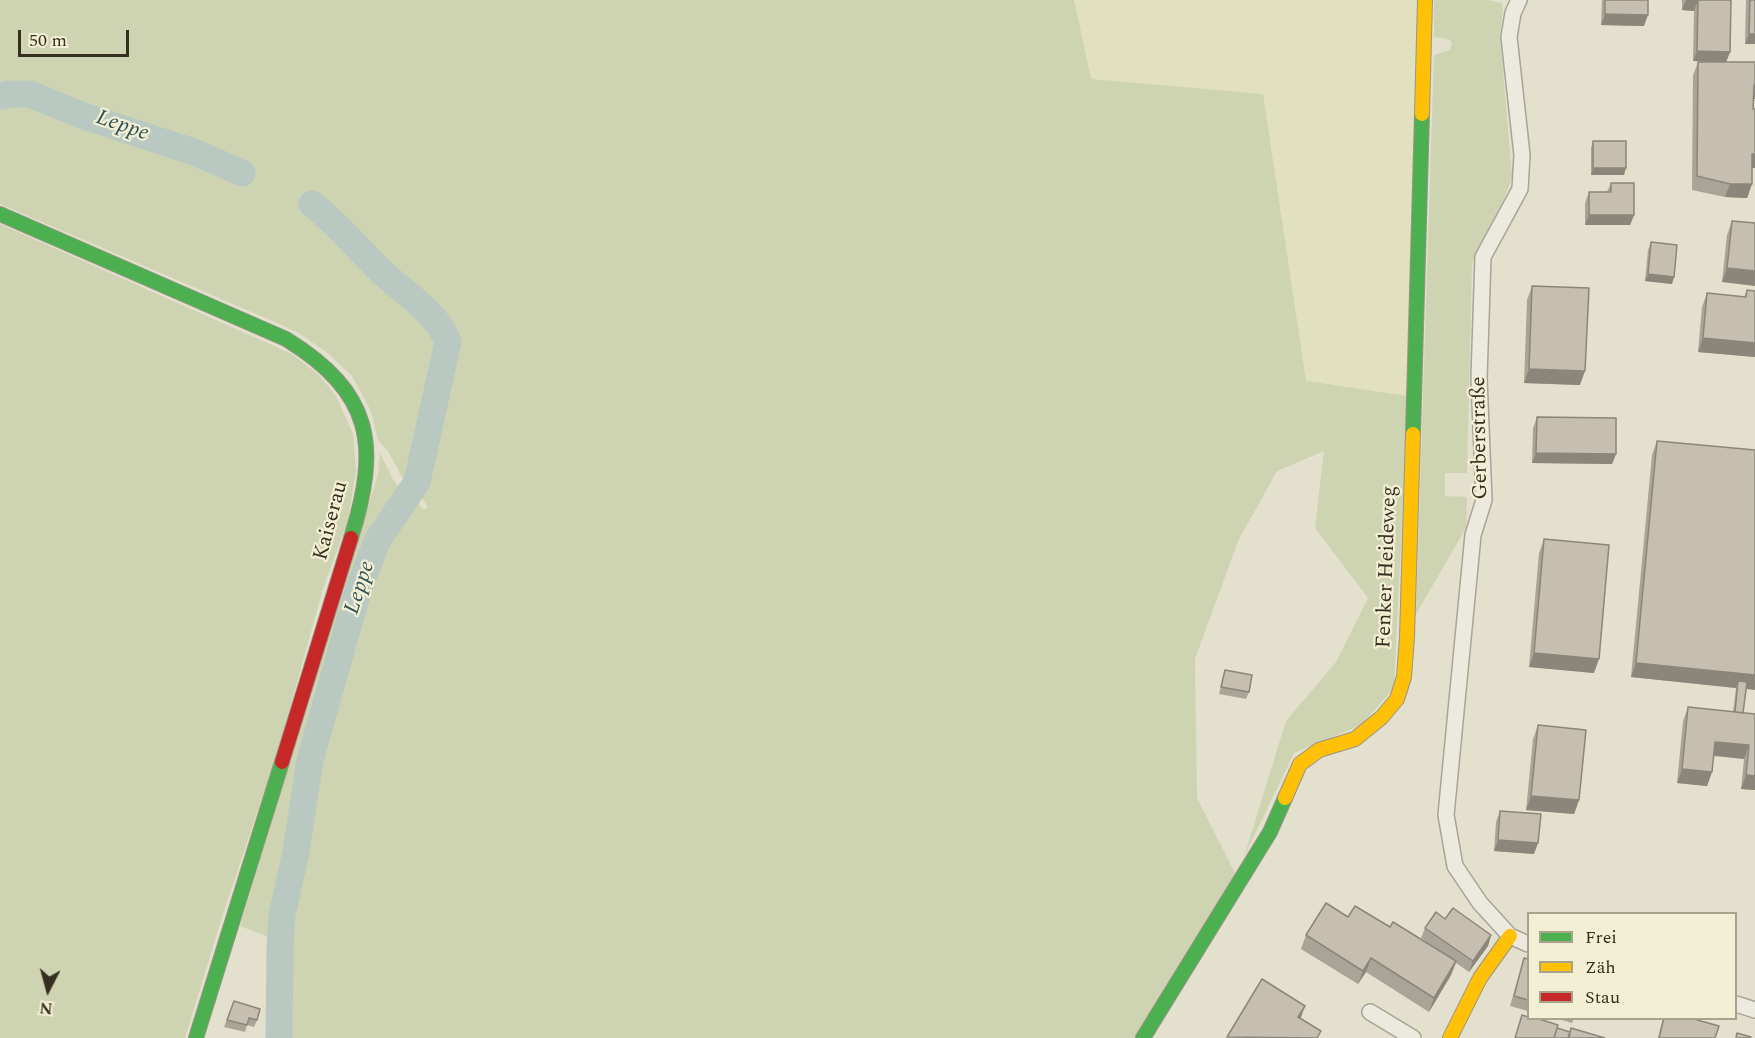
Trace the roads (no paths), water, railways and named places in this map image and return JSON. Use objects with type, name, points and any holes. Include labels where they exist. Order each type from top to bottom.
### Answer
[{"type":"street","name":"Fenker Heideweg","points":[[1143,1038],[1270,832],[1300,764],[1319,750],[1355,739],[1382,717],[1398,699],[1404,677],[1425,0]]},
{"type":"street","name":"Gerberstraße","points":[[1519,0],[1513,13],[1509,37],[1522,155],[1520,189],[1483,257],[1479,378],[1484,500],[1473,536],[1446,815],[1455,866],[1480,903],[1510,936],[1527,944]]},
{"type":"street","name":"Kaiserau","points":[[0,214],[293,343],[328,367],[348,388],[362,421],[368,456],[365,486],[357,520],[196,1038]]},
{"type":"street","points":[[1450,1038],[1480,978],[1510,936]]},
{"type":"street","points":[[1737,1004],[1755,1010]]},
{"type":"street","points":[[1370,1012],[1413,1038]]},
{"type":"waterway","name":"Leppe","points":[[0,96],[30,94],[81,115],[194,152],[242,173]]},
{"type":"waterway","name":"Leppe","points":[[279,1038],[282,915],[296,852],[310,760],[358,591],[377,541],[417,482],[448,342],[443,331],[428,312],[382,272],[312,204]]}]
